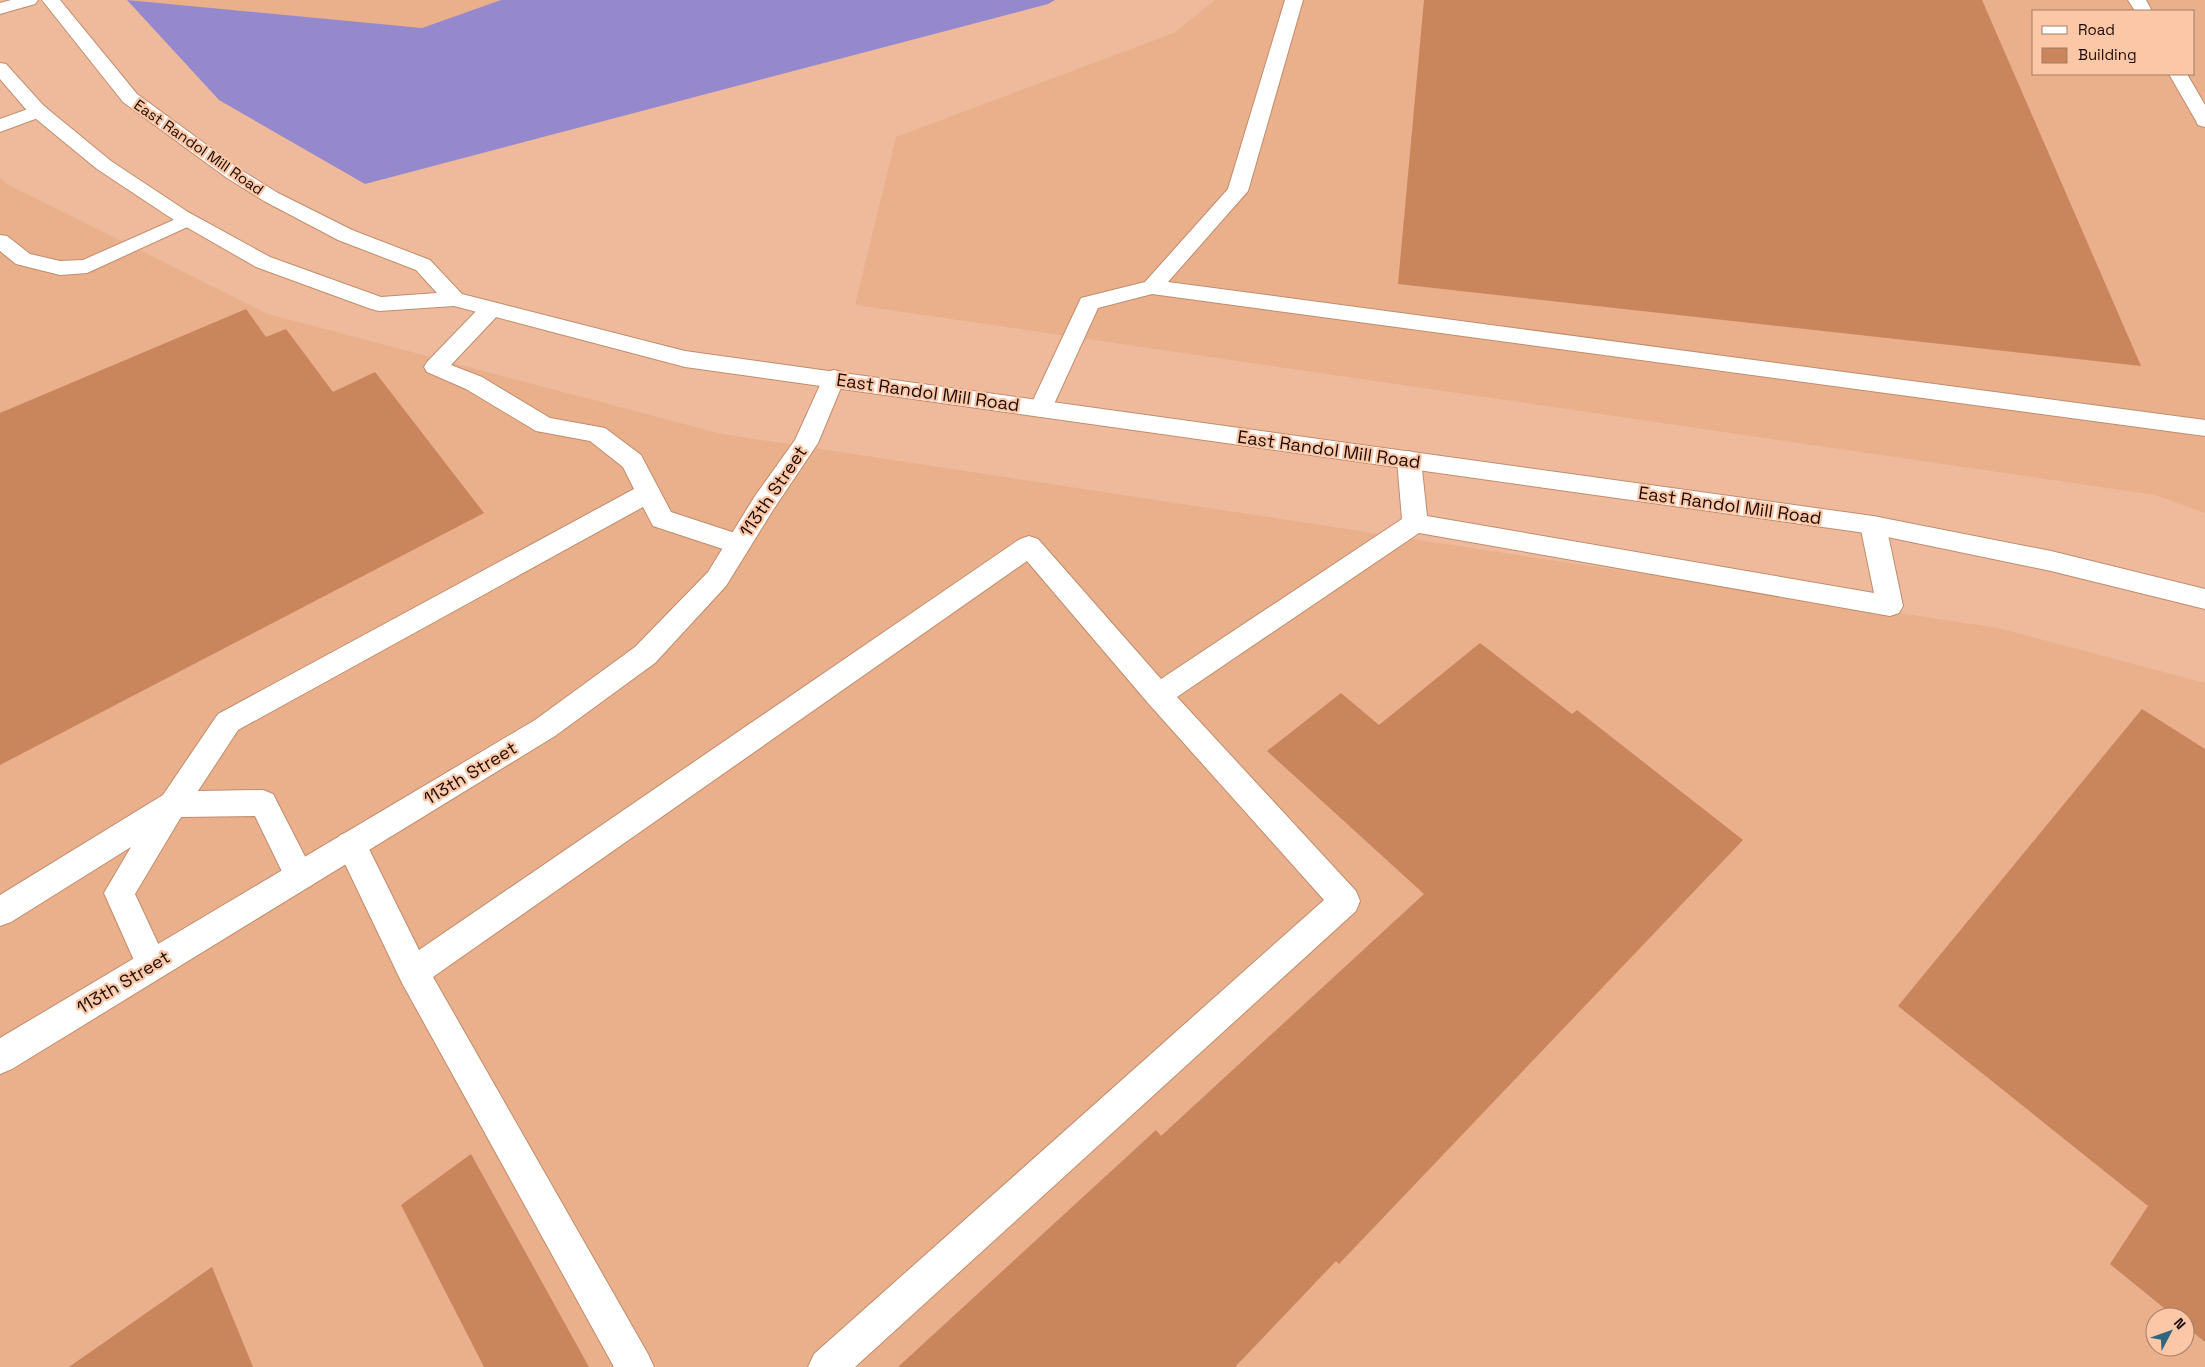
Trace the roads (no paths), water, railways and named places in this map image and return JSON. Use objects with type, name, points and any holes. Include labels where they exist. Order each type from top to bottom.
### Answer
[{"type":"street","points":[[0,8],[29,0]]},
{"type":"street","name":"East Randol Mill Road","points":[[51,0],[130,98],[234,174],[271,197],[345,236],[423,265],[454,299]]},
{"type":"street","points":[[1152,287],[1238,191],[1294,0]]},
{"type":"street","name":"East Randol Mill Road","points":[[0,68],[39,111],[104,165],[187,220],[263,262],[379,304],[454,299],[685,359],[834,378],[1041,409],[1873,524],[2051,561],[2205,599]]},
{"type":"street","points":[[2179,75],[2205,121]]},
{"type":"street","points":[[0,126],[39,111]]},
{"type":"street","points":[[0,241],[23,259],[60,268],[87,266],[187,220]]},
{"type":"street","points":[[1041,409],[1089,303],[1152,287],[2205,428]]},
{"type":"street","points":[[491,309],[435,368],[474,383],[544,426],[597,434],[632,461],[662,519],[738,544]]},
{"type":"street","name":"113th Street","points":[[0,1057],[545,728],[644,655],[718,579],[738,544],[806,443],[834,378]]},
{"type":"street","points":[[1409,460],[1415,523]]},
{"type":"street","points":[[152,965],[119,893],[228,722],[648,493]]},
{"type":"street","points":[[1158,695],[1415,523],[1890,606],[1873,524]]},
{"type":"street","points":[[413,972],[1029,546],[1158,695],[1345,901],[827,1367]]},
{"type":"street","points":[[0,912],[174,804],[263,803],[300,876]]},
{"type":"street","points":[[351,845],[413,972],[634,1367]]}]
